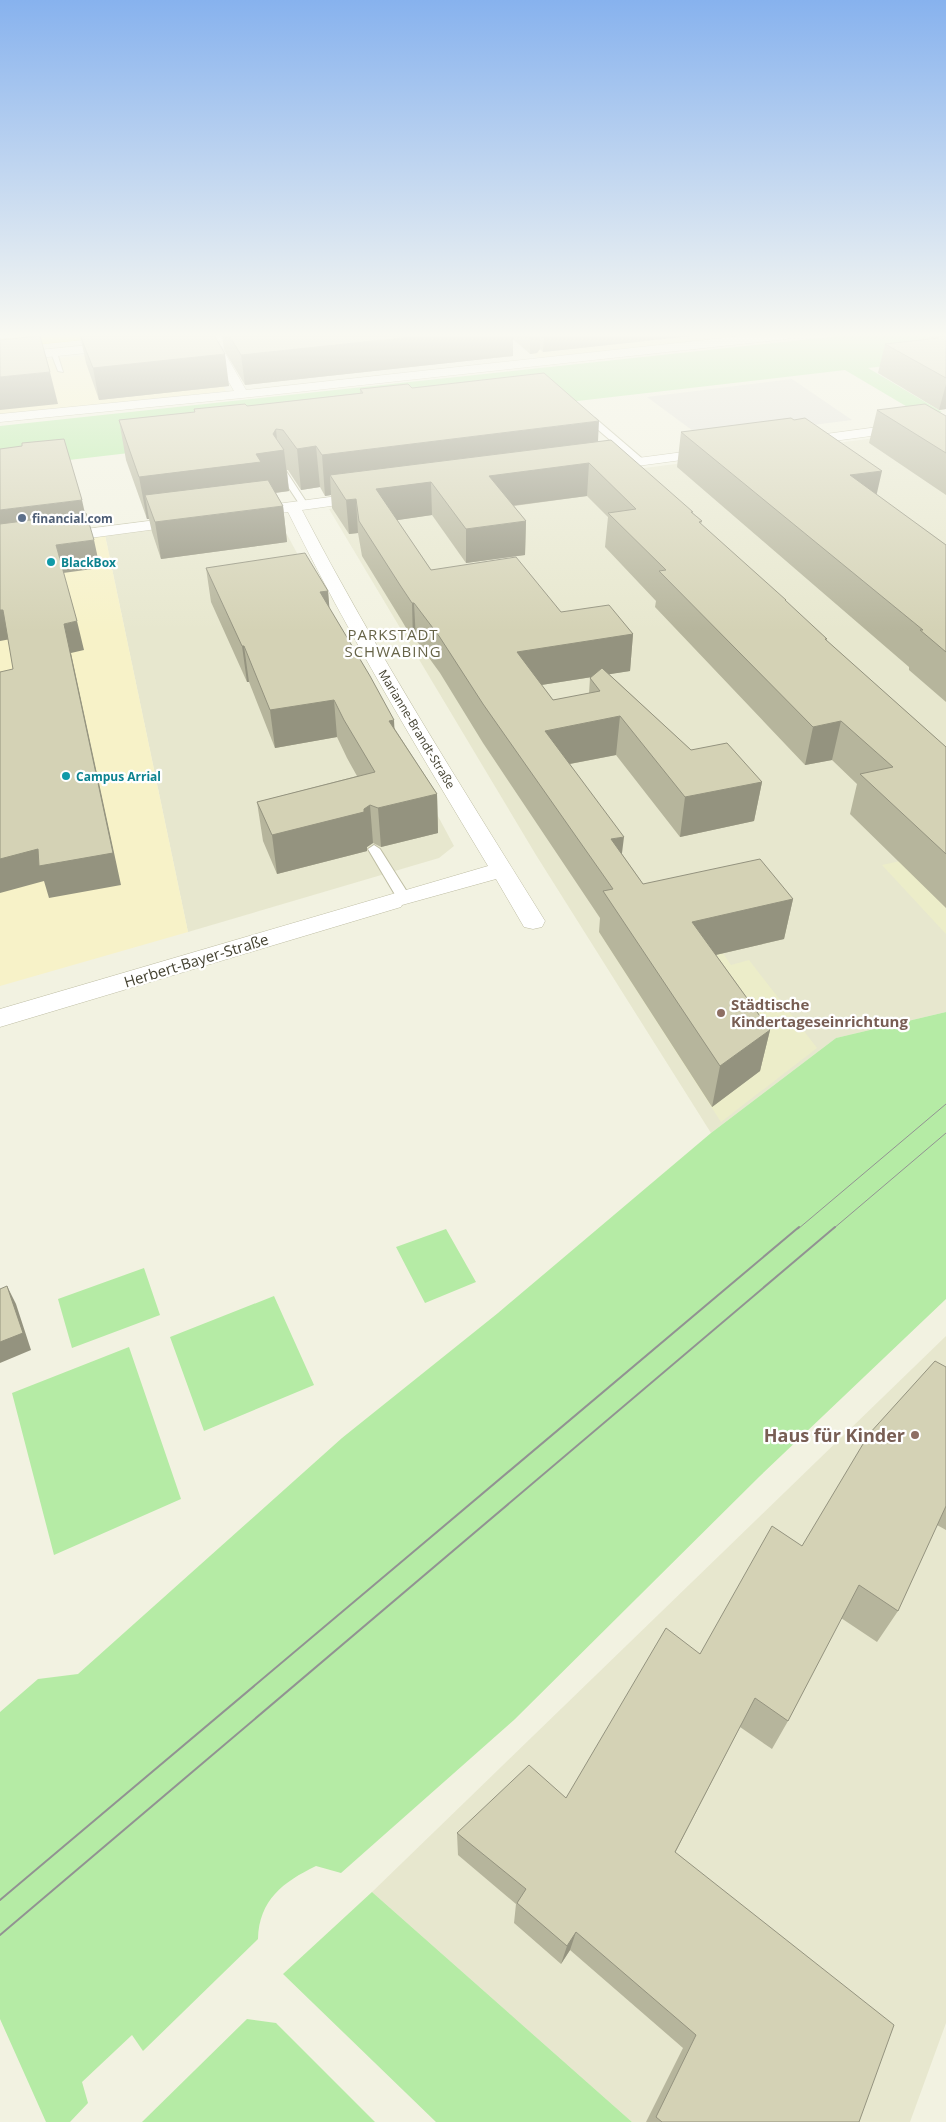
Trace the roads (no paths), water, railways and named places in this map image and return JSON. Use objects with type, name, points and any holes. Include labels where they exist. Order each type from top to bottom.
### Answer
[{"type":"street","points":[[786,443],[854,434]]},
{"type":"street","points":[[589,469],[637,467],[728,451]]},
{"type":"street","points":[[227,516],[384,495]]},
{"type":"street","name":"Marianne-Brandt-Straße","points":[[299,506],[330,580],[394,693],[500,870],[533,921]]},
{"type":"street","points":[[0,545],[208,518]]},
{"type":"street","name":"Herbert-Bayer-Straße","points":[[0,1018],[500,870]]},
{"type":"lane","points":[[605,434],[637,467]]},
{"type":"lane","points":[[282,472],[299,506]]},
{"type":"lane","points":[[374,849],[398,900]]},
{"type":"tram line","points":[[798,1229],[946,1104]]},
{"type":"tram line","points":[[833,1229],[946,1133]]},
{"type":"tram line","points":[[0,1900],[799,1227]]},
{"type":"tram line","points":[[0,1935],[835,1227]]},
{"type":"place","name":"financial.com","points":[[22,518]]},
{"type":"place","name":"BlackBox","points":[[51,562]]},
{"type":"place","name":"Campus Arrial","points":[[66,776]]},
{"type":"place","name":"Städtische Kindertageseinrichtung","points":[[721,1013]]},
{"type":"place","name":"Haus für Kinder","points":[[915,1435]]},
{"type":"district","name":"PARKSTADT SCHWABING","points":[[393,642]]}]
